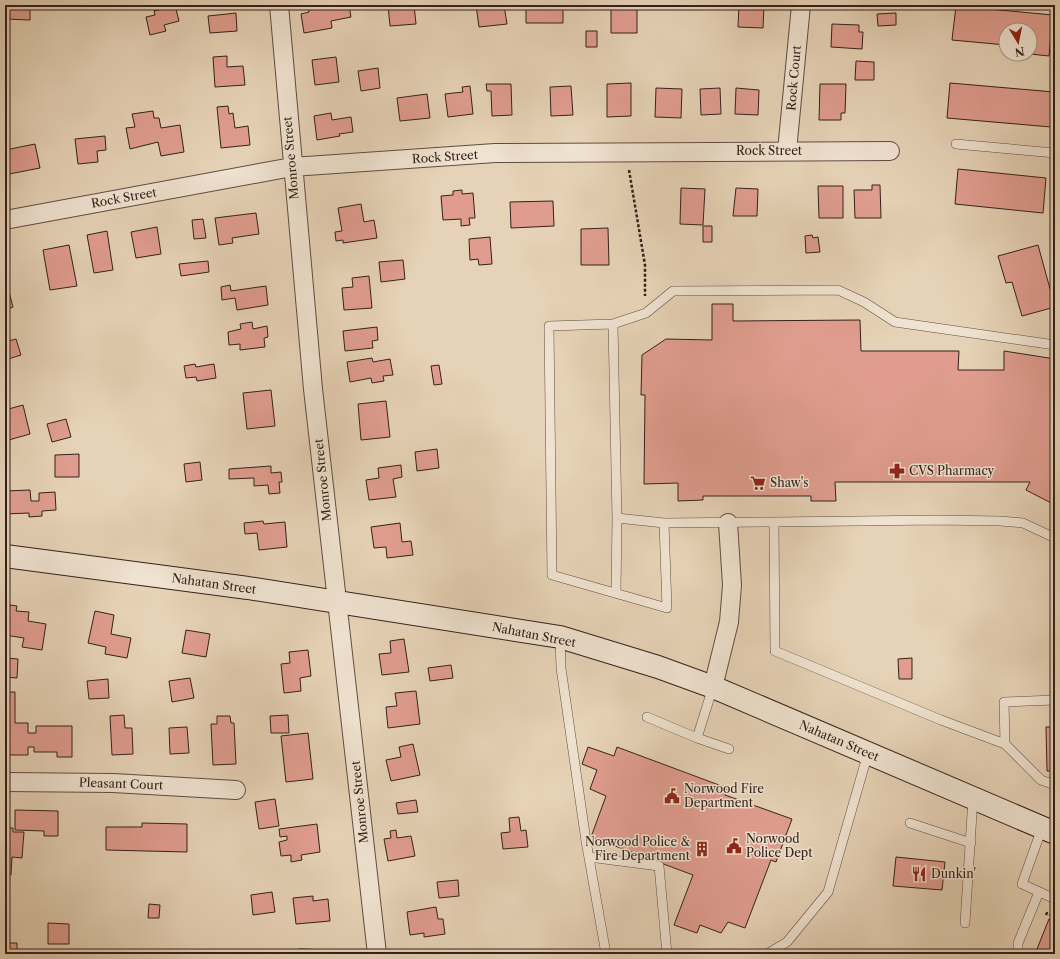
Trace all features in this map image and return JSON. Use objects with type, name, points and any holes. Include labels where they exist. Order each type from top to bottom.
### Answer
[{"type":"main road","name":"Nahatan Street","points":[[5,556],[248,588],[560,637],[658,667],[713,687],[1049,830]]},
{"type":"street","name":"Monroe Street","points":[[278,5],[292,167],[336,602],[377,954]]},
{"type":"street","name":"Rock Court","points":[[787,151],[801,5]]},
{"type":"street","name":"Rock Street","points":[[5,220],[292,167],[495,153],[890,151]]},
{"type":"street","points":[[713,687],[725,642],[731,593],[728,523]]},
{"type":"street","name":"Pleasant Court","points":[[5,782],[113,783],[236,790]]},
{"type":"lane","points":[[956,144],[1055,153]]},
{"type":"lane","points":[[664,523],[667,608],[552,575],[549,326],[614,324],[646,313],[673,291],[838,290],[864,302],[895,322],[1055,345]]},
{"type":"lane","points":[[614,324],[617,518],[616,593]]},
{"type":"lane","points":[[617,518],[664,523],[938,520],[1000,521],[1023,523],[1055,538]]},
{"type":"lane","points":[[774,522],[775,652],[934,717],[1005,744],[1041,780],[1055,785]]},
{"type":"lane","points":[[560,637],[561,668],[589,857],[606,954]]},
{"type":"lane","points":[[696,738],[713,687]]},
{"type":"lane","points":[[1005,744],[1004,702],[1055,700]]},
{"type":"lane","points":[[647,717],[696,738],[729,749]]},
{"type":"lane","points":[[767,954],[787,942],[828,892],[868,753]]},
{"type":"lane","points":[[965,923],[973,798]]},
{"type":"lane","points":[[910,823],[971,843]]},
{"type":"lane","points":[[1049,830],[1022,884],[1055,899]]},
{"type":"lane","points":[[589,857],[659,866],[667,954]]},
{"type":"lane","points":[[1018,954],[1018,942],[1039,892]]},
{"type":"path","points":[[626,152],[645,265],[646,313]]},
{"type":"path","points":[[1044,920],[1046,913],[1055,917]]},
{"type":"building","points":[[5,5],[30,5],[30,20],[5,19]]},
{"type":"building","points":[[166,5],[175,5],[179,21],[164,25],[166,31],[150,35],[146,17],[155,15],[154,11],[167,8]]},
{"type":"building","points":[[308,5],[349,5],[351,17],[331,21],[332,28],[304,33],[301,14],[309,12]]},
{"type":"building","points":[[388,5],[414,5],[416,24],[390,26]]},
{"type":"building","points":[[476,5],[504,5],[507,24],[479,27]]},
{"type":"building","points":[[526,5],[563,5],[563,23],[526,23]]},
{"type":"building","points":[[611,5],[637,5],[637,33],[611,33]]},
{"type":"building","points":[[739,5],[764,5],[763,28],[738,27]]},
{"type":"building","points":[[956,6],[1053,15],[1049,56],[1038,55],[1038,22],[998,22],[998,44],[952,40]]},
{"type":"building","points":[[236,13],[237,31],[210,33],[208,16]]},
{"type":"building","points":[[896,13],[896,25],[878,26],[877,14]]},
{"type":"building","points":[[832,24],[859,25],[859,32],[863,32],[862,49],[831,47]]},
{"type":"building","points":[[586,31],[597,31],[597,47],[586,47]]},
{"type":"building","points":[[227,56],[227,67],[243,66],[245,85],[215,87],[213,57]]},
{"type":"building","points":[[336,57],[339,82],[315,85],[312,60]]},
{"type":"building","points":[[856,61],[874,62],[874,80],[855,80]]},
{"type":"building","points":[[378,68],[380,88],[361,91],[358,71]]},
{"type":"building","points":[[631,83],[631,116],[607,117],[607,84]]},
{"type":"building","points":[[950,83],[1054,92],[1051,127],[947,118]]},
{"type":"building","points":[[486,84],[511,84],[512,115],[492,116],[491,91],[487,91]]},
{"type":"building","points":[[820,84],[846,84],[845,113],[841,113],[841,120],[819,120]]},
{"type":"building","points":[[470,86],[473,114],[448,117],[445,94],[463,92],[462,87]]},
{"type":"building","points":[[571,86],[573,115],[551,116],[550,87]]},
{"type":"building","points":[[656,88],[682,89],[681,118],[655,117]]},
{"type":"building","points":[[720,88],[721,114],[701,115],[700,89]]},
{"type":"building","points":[[736,88],[759,90],[758,115],[735,114]]},
{"type":"building","points":[[427,94],[430,118],[400,121],[397,98]]},
{"type":"building","points":[[228,106],[229,114],[233,113],[235,128],[248,126],[250,145],[221,148],[217,107]]},
{"type":"building","points":[[153,111],[154,118],[159,118],[161,128],[180,125],[184,152],[161,156],[158,142],[130,149],[126,128],[135,127],[132,114]]},
{"type":"building","points":[[331,113],[332,120],[351,117],[353,132],[317,140],[314,116]]},
{"type":"building","points":[[105,136],[106,150],[97,151],[98,162],[78,164],[75,139]]},
{"type":"building","points":[[35,144],[40,168],[9,174],[5,150]]},
{"type":"building","points":[[958,169],[1046,178],[1043,213],[955,204]]},
{"type":"building","points":[[872,185],[880,185],[881,218],[855,218],[854,190],[872,190]]},
{"type":"building","points":[[818,186],[843,186],[843,218],[819,218]]},
{"type":"building","points":[[681,188],[705,189],[703,225],[680,224]]},
{"type":"building","points":[[736,188],[758,189],[757,216],[733,216]]},
{"type":"building","points":[[462,190],[462,194],[473,193],[475,218],[469,218],[470,225],[461,226],[461,219],[443,220],[441,196],[453,195],[453,191]]},
{"type":"building","points":[[553,201],[554,226],[511,228],[510,202]]},
{"type":"building","points":[[361,204],[364,222],[374,220],[377,238],[343,243],[343,240],[336,241],[335,232],[342,231],[338,208]]},
{"type":"building","points":[[256,213],[259,234],[232,238],[233,243],[219,245],[215,218]]},
{"type":"building","points":[[203,219],[206,238],[194,239],[192,220]]},
{"type":"building","points":[[703,226],[712,226],[712,242],[703,242]]},
{"type":"building","points":[[157,227],[161,254],[136,258],[131,232]]},
{"type":"building","points":[[608,228],[609,265],[581,265],[581,229]]},
{"type":"building","points":[[107,231],[113,270],[94,273],[87,235]]},
{"type":"building","points":[[812,235],[813,238],[818,237],[820,252],[806,253],[805,236]]},
{"type":"building","points":[[490,237],[492,264],[479,265],[478,259],[470,260],[469,239]]},
{"type":"building","points":[[69,245],[77,286],[50,290],[43,250]]},
{"type":"building","points":[[1038,245],[1055,307],[1022,316],[1012,282],[1006,283],[998,256]]},
{"type":"building","points":[[403,260],[405,279],[381,282],[379,262]]},
{"type":"building","points":[[208,261],[209,272],[181,276],[179,264]]},
{"type":"building","points":[[369,276],[372,308],[344,310],[342,288],[353,287],[352,278]]},
{"type":"building","points":[[7,284],[13,307],[5,310],[5,285]]},
{"type":"building","points":[[230,285],[231,291],[266,286],[268,305],[237,310],[235,298],[222,300],[221,287]]},
{"type":"building","points":[[712,304],[733,304],[733,321],[860,320],[861,351],[959,351],[958,370],[1004,370],[1004,351],[1055,359],[1055,505],[1026,490],[1030,482],[835,482],[836,501],[811,501],[811,496],[703,496],[703,500],[678,501],[678,483],[644,484],[645,395],[641,395],[642,355],[666,339],[712,340]]},
{"type":"building","points":[[252,322],[253,329],[267,326],[268,337],[264,338],[265,347],[240,350],[240,344],[229,345],[228,332],[241,329],[240,324]]},
{"type":"building","points":[[377,327],[378,340],[372,341],[373,348],[345,351],[343,331]]},
{"type":"building","points":[[16,339],[21,355],[5,360],[5,342]]},
{"type":"building","points":[[372,358],[373,362],[390,359],[393,375],[383,376],[384,381],[372,383],[371,378],[350,382],[347,362]]},
{"type":"building","points":[[195,364],[196,367],[214,364],[216,378],[197,381],[196,377],[186,378],[184,366]]},
{"type":"building","points":[[439,365],[442,384],[434,385],[431,366]]},
{"type":"building","points":[[271,390],[275,426],[247,429],[243,393]]},
{"type":"building","points":[[386,401],[390,437],[361,440],[358,404]]},
{"type":"building","points":[[23,405],[30,434],[5,441],[5,410]]},
{"type":"building","points":[[66,419],[71,437],[52,442],[47,424]]},
{"type":"building","points":[[437,449],[439,468],[417,471],[415,452]]},
{"type":"building","points":[[79,454],[79,477],[55,477],[55,455]]},
{"type":"building","points":[[200,462],[202,480],[186,482],[184,464]]},
{"type":"building","points":[[401,465],[402,477],[393,479],[396,497],[369,500],[366,480],[379,478],[378,468]]},
{"type":"building","points":[[271,466],[271,473],[281,472],[282,482],[279,482],[280,493],[269,494],[268,485],[254,486],[254,478],[229,479],[229,469]]},
{"type":"building","points":[[30,490],[31,501],[39,501],[39,493],[55,492],[56,510],[42,511],[42,516],[29,517],[29,513],[5,514],[5,491]]},
{"type":"building","points":[[263,521],[264,524],[285,522],[287,547],[259,550],[257,533],[245,534],[244,523]]},
{"type":"building","points":[[400,523],[402,542],[411,541],[413,555],[387,558],[386,547],[374,548],[371,527]]},
{"type":"building","points":[[10,605],[17,606],[16,611],[29,612],[28,621],[46,624],[42,650],[22,647],[24,638],[5,635],[5,609],[9,610]]},
{"type":"building","points":[[95,611],[114,615],[111,634],[131,638],[127,658],[105,654],[106,647],[88,643]]},
{"type":"building","points":[[186,630],[210,634],[206,657],[182,653]]},
{"type":"building","points":[[404,639],[409,672],[382,675],[379,654],[391,653],[390,641]]},
{"type":"building","points":[[308,650],[311,676],[300,678],[301,691],[284,693],[281,664],[290,663],[289,652]]},
{"type":"building","points":[[5,658],[18,659],[17,678],[5,677]]},
{"type":"building","points":[[912,658],[912,679],[899,679],[898,659]]},
{"type":"building","points":[[451,665],[453,678],[430,681],[428,668]]},
{"type":"building","points":[[190,678],[194,698],[172,702],[169,681]]},
{"type":"building","points":[[108,679],[109,698],[89,699],[87,681]]},
{"type":"building","points":[[416,691],[420,724],[388,728],[386,707],[397,706],[395,693]]},
{"type":"building","points":[[5,692],[15,692],[15,723],[28,723],[28,733],[36,733],[36,726],[72,726],[72,757],[57,757],[57,752],[34,752],[34,747],[28,747],[28,755],[5,755]]},
{"type":"building","points":[[124,715],[125,728],[132,728],[133,754],[112,755],[110,716]]},
{"type":"building","points":[[288,715],[289,733],[271,733],[270,716]]},
{"type":"building","points":[[217,716],[230,716],[231,723],[234,723],[236,764],[213,765],[211,724],[217,724]]},
{"type":"building","points":[[187,727],[189,753],[170,754],[169,728]]},
{"type":"building","points":[[1046,727],[1055,727],[1055,771],[1047,771]]},
{"type":"building","points":[[308,733],[313,779],[286,782],[281,736]]},
{"type":"building","points":[[413,744],[420,775],[391,781],[386,760],[401,757],[399,747]]},
{"type":"building","name":"Norwood Police & Fire Department","points":[[588,747],[614,756],[617,747],[727,788],[725,795],[792,819],[776,862],[771,860],[745,928],[728,922],[721,933],[700,925],[697,933],[674,925],[693,875],[591,837],[606,796],[590,789],[597,770],[582,764]]},
{"type":"building","points":[[275,799],[279,826],[259,829],[255,802]]},
{"type":"building","points":[[416,800],[418,812],[398,814],[396,803]]},
{"type":"building","points":[[15,810],[58,811],[58,836],[44,836],[44,831],[15,830]]},
{"type":"building","points":[[519,817],[521,831],[526,830],[528,847],[503,849],[501,833],[510,832],[509,818]]},
{"type":"building","points":[[142,823],[187,824],[187,852],[106,850],[106,827],[142,827]]},
{"type":"building","points":[[317,824],[320,852],[301,855],[302,860],[291,862],[291,855],[281,856],[279,842],[287,840],[287,836],[280,837],[279,829]]},
{"type":"building","points":[[5,828],[13,828],[13,832],[24,832],[22,858],[12,857],[11,875],[5,874]]},
{"type":"building","points":[[396,830],[397,838],[411,836],[415,856],[388,861],[384,839],[391,838],[390,831]]},
{"type":"building","name":"Dunkin'","points":[[896,857],[945,862],[942,890],[893,886]]},
{"type":"building","points":[[458,880],[459,896],[439,898],[437,882]]},
{"type":"building","points":[[5,892],[9,892],[8,920],[5,919]]},
{"type":"building","points":[[272,892],[275,912],[253,915],[251,895]]},
{"type":"building","points":[[313,896],[313,901],[328,899],[330,921],[296,924],[293,898]]},
{"type":"building","points":[[149,904],[160,905],[159,918],[148,918]]},
{"type":"building","points":[[436,907],[438,919],[443,919],[445,934],[424,937],[424,933],[410,935],[407,912]]},
{"type":"building","points":[[1049,919],[1055,921],[1055,954],[1035,954]]},
{"type":"building","points":[[48,923],[69,924],[69,944],[48,944]]},
{"type":"building","points":[[5,943],[17,943],[17,954],[5,954]]},
{"type":"building","points":[[299,949],[332,950],[332,954],[299,954]]},
{"type":"place","name":"CVS Pharmacy","points":[[897,471]]},
{"type":"place","name":"Shaw's","points":[[758,483]]},
{"type":"place","name":"Norwood Fire Department","points":[[672,796]]},
{"type":"place","name":"Norwood Police Dept","points":[[734,846]]},
{"type":"place","name":"Norwood Police & Fire Department","points":[[702,849]]},
{"type":"place","name":"Dunkin'","points":[[919,874]]}]
